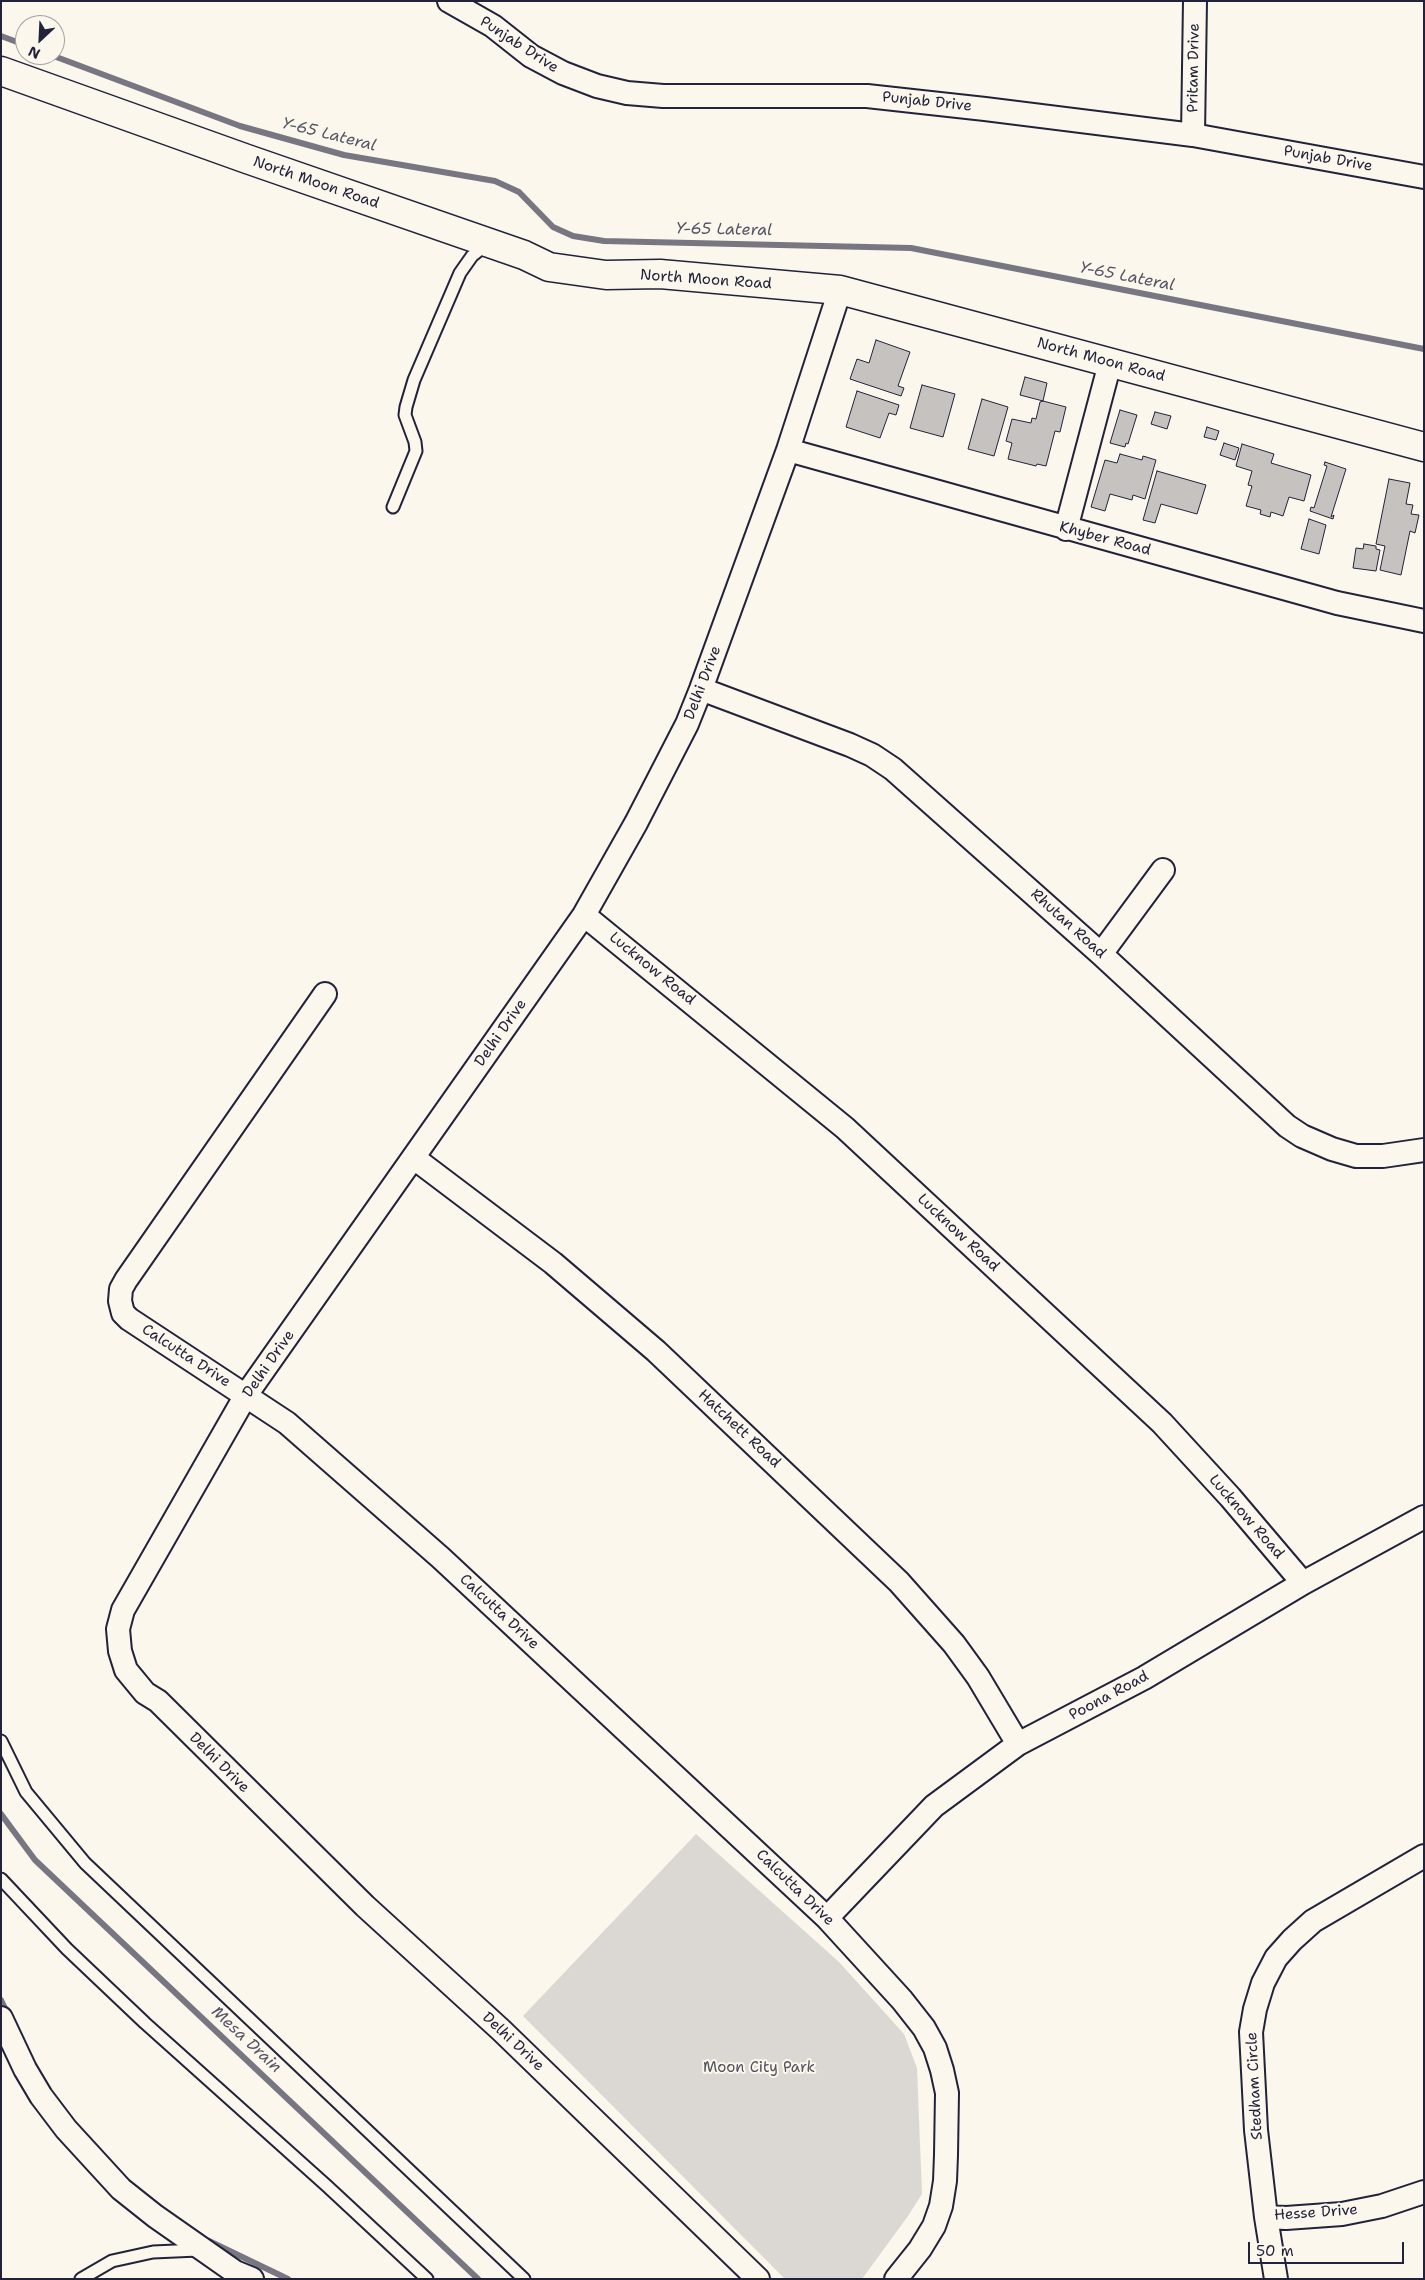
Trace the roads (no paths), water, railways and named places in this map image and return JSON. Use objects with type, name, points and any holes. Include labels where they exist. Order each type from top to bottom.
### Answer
[{"type":"street","name":"Punjab Drive","points":[[449,1],[493,26],[531,56],[563,73],[598,86],[627,93],[663,96],[867,96],[985,108],[1193,135],[1424,177]]},
{"type":"street","name":"Pritam Drive","points":[[1193,135],[1195,1]]},
{"type":"street","name":"North Moon Road","points":[[1,70],[549,266],[606,275],[660,274],[840,290],[1424,447]]},
{"type":"street","name":"Delhi Drive","points":[[758,2279],[501,2030],[365,1906],[158,1701],[145,1693],[126,1670],[120,1651],[118,1629],[123,1610],[246,1395],[584,914],[636,823],[687,724],[702,689],[788,450],[840,290]]},
{"type":"street","points":[[1066,529],[1110,363]]},
{"type":"street","name":"Khyber Road","points":[[788,450],[1337,603],[1424,621]]},
{"type":"street","name":"Rhutan Road","points":[[702,689],[850,745],[872,755],[893,769],[1101,954],[1287,1126],[1302,1136],[1332,1149],[1356,1156],[1383,1156],[1424,1150]]},
{"type":"street","points":[[1101,954],[1163,870]]},
{"type":"street","name":"Lucknow Road","points":[[584,914],[845,1128],[1162,1423],[1230,1497],[1303,1583]]},
{"type":"street","name":"Calcutta Drive","points":[[325,994],[121,1289],[120,1301],[123,1313],[129,1319],[287,1423],[441,1558],[827,1918],[924,2028],[935,2048],[947,2094],[945,2181],[941,2206],[929,2234],[896,2279]]},
{"type":"street","name":"Hatchett Road","points":[[414,1158],[553,1263],[656,1351],[892,1575],[978,1677],[1018,1744]]},
{"type":"street","name":"Poona Road","points":[[827,1918],[934,1806],[1018,1744],[1144,1678],[1303,1583],[1424,1517]]},
{"type":"street","name":"Stedham Circle","points":[[1276,2279],[1266,2217],[1256,2130],[1252,2032],[1255,2009],[1263,1982],[1276,1958],[1313,1921],[1424,1856]]},
{"type":"street","points":[[1,2018],[25,2069],[41,2096],[66,2129],[121,2189],[155,2216],[205,2249],[235,2272],[252,2279]]},
{"type":"street","name":"Hesse Drive","points":[[1266,2217],[1286,2218],[1342,2214],[1382,2206],[1424,2192]]},
{"type":"lane","points":[[393,506],[416,450],[416,442],[405,416],[414,380],[460,273],[472,256],[488,243]]},
{"type":"lane","points":[[1,1741],[26,1792],[85,1863],[524,2279]]},
{"type":"lane","points":[[1,1879],[67,1949],[145,2023],[328,2186],[427,2279]]},
{"type":"lane","points":[[80,2279],[112,2261],[153,2252],[205,2249]]},
{"type":"waterway","name":"Y-65 Lateral","points":[[1,36],[15,41]]},
{"type":"waterway","name":"Y-65 Lateral","points":[[65,60],[240,126],[344,155],[495,181],[519,192],[553,227],[573,236],[604,241],[911,248],[1424,349]]},
{"type":"waterway","name":"Mesa Drain","points":[[1,1814],[35,1860],[478,2279]]},
{"type":"waterway","points":[[1,2000],[8,2015]]},
{"type":"waterway","points":[[209,2241],[288,2279]]},
{"type":"park label","name":"Moon City Park","points":[[759,2068]]}]
